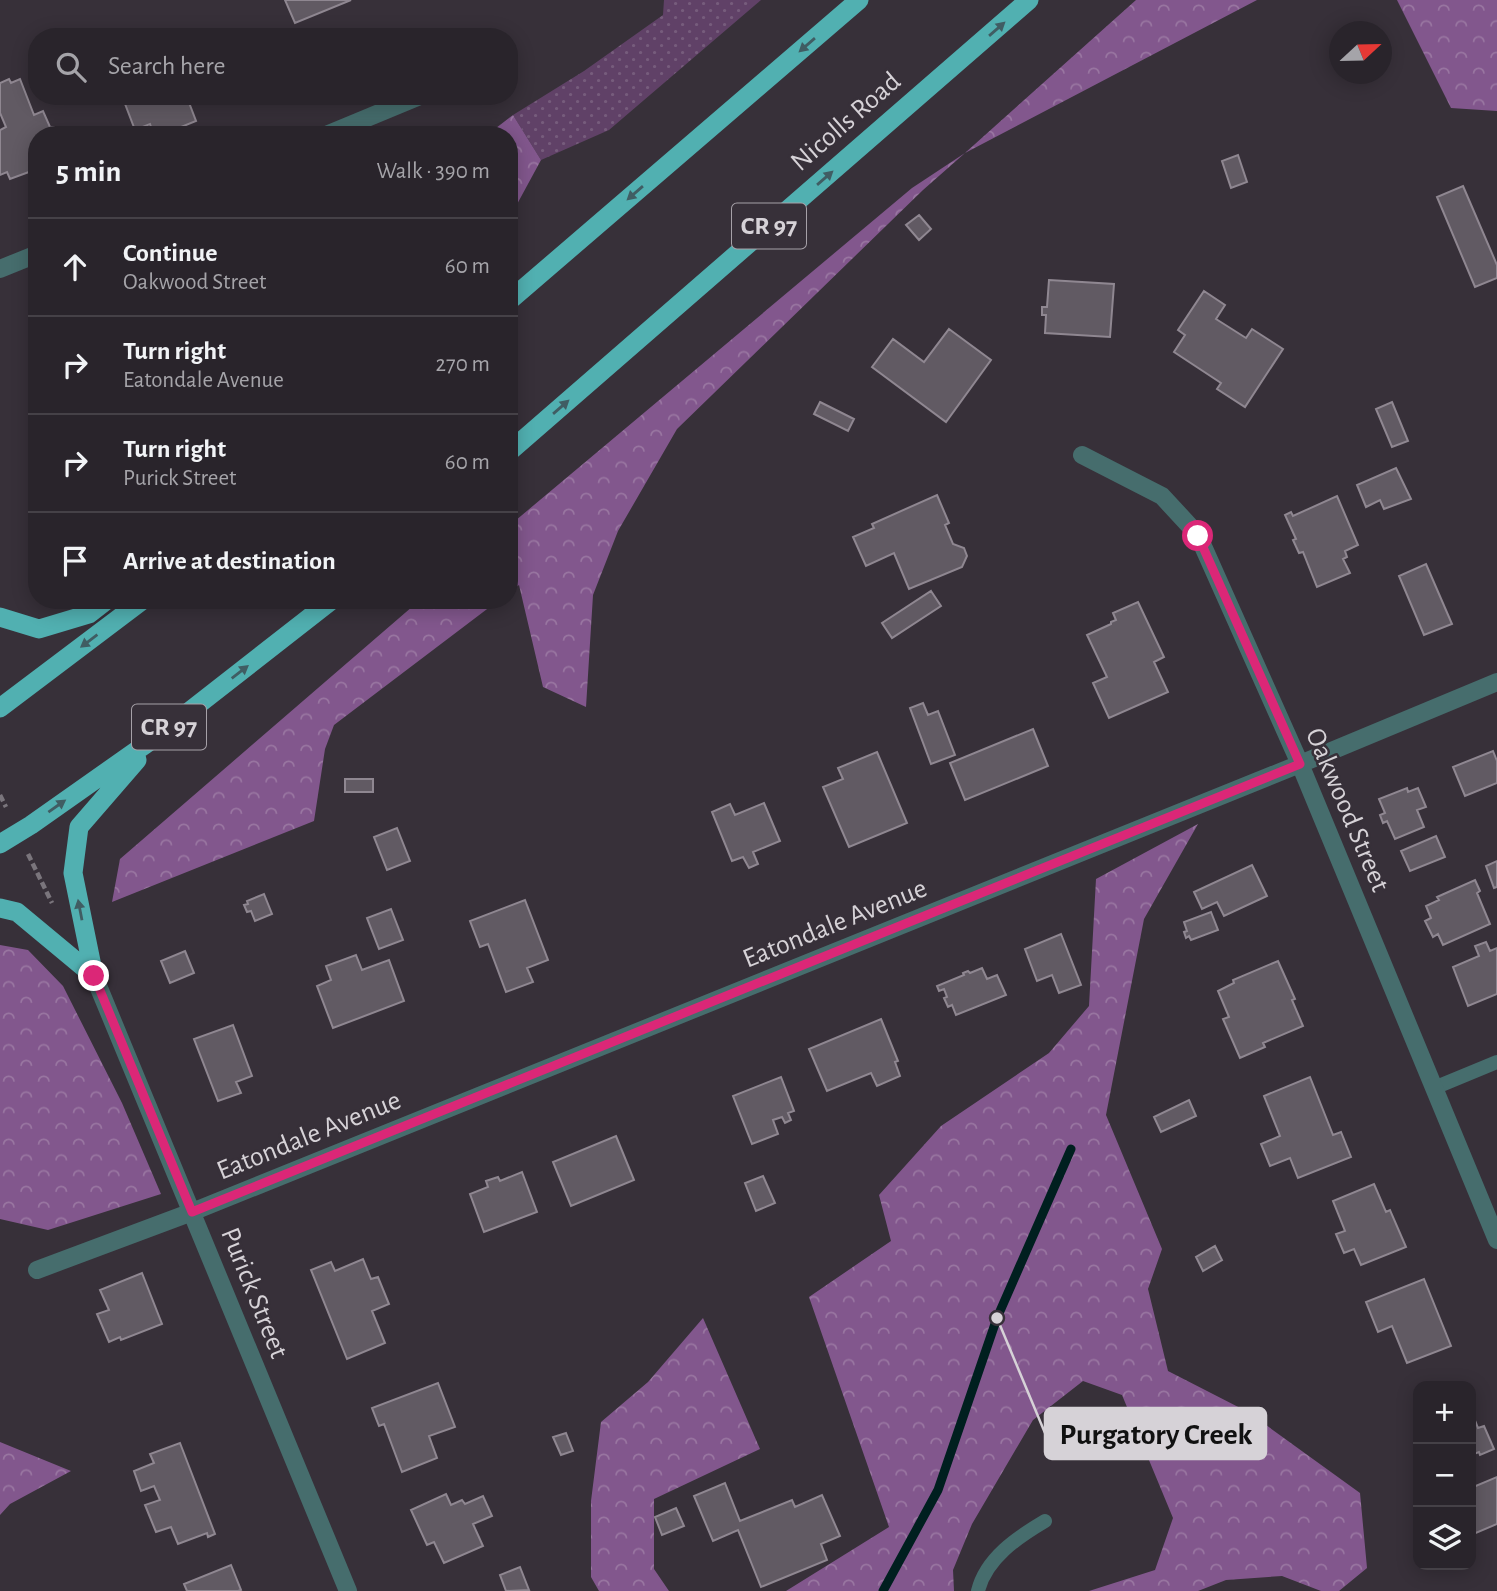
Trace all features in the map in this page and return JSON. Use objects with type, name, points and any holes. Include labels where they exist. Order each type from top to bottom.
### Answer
[{"type":"highway","points":[[518,293],[859,0]]},
{"type":"highway","name":"Nicolls Road","points":[[518,444],[1029,0]]},
{"type":"highway","points":[[0,617],[39,629],[89,614],[95,609]]},
{"type":"highway","points":[[0,709],[131,609]]},
{"type":"highway","name":"CR 97","points":[[0,844],[163,732],[320,609]]},
{"type":"highway","points":[[94,976],[74,873],[79,827],[163,732]]},
{"type":"highway","points":[[0,908],[17,912],[94,976]]},
{"type":"street","points":[[348,126],[398,105]]},
{"type":"street","points":[[0,269],[28,258]]},
{"type":"street","name":"Oakwood Street","points":[[1083,455],[1162,496],[1198,536],[1300,764],[1497,1240]]},
{"type":"street","name":"Eatondale Avenue","points":[[37,1270],[192,1212],[1497,682]]},
{"type":"street","name":"Purick Street","points":[[94,976],[348,1591]]},
{"type":"lane","points":[[1434,1088],[1497,1062]]},
{"type":"lane","points":[[978,1591],[981,1581],[1000,1554],[1045,1521]]},
{"type":"path","points":[[0,795],[6,807]]},
{"type":"path","points":[[24,847],[58,914]]},
{"type":"shaded area","points":[[664,0],[761,0],[609,130],[541,160],[513,115],[584,71],[663,15]]},
{"type":"green space","points":[[1136,0],[1257,0],[965,153]]},
{"type":"green space","points":[[1397,0],[1497,0],[1497,111],[1451,108]]},
{"type":"green space","points":[[513,115],[541,160],[518,202],[518,126],[499,126]]},
{"type":"green space","points":[[965,153],[923,190],[677,429],[618,531],[593,595],[586,707],[543,687],[518,586],[518,518],[912,188]]},
{"type":"green space","points":[[410,609],[487,609],[334,725],[325,749],[314,821],[112,902],[120,859]]},
{"type":"green space","points":[[1198,824],[1144,919],[1106,1115],[1162,1249],[1148,1289],[1168,1371],[1248,1412],[1360,1493],[1367,1568],[1339,1591],[1321,1591],[1282,1576],[1226,1580],[1198,1591],[1089,1591],[1155,1570],[1173,1518],[1122,1395],[1083,1381],[1033,1420],[972,1524],[953,1570],[954,1591],[786,1591],[889,1527],[809,1297],[891,1241],[879,1195],[941,1126],[1049,1053],[1089,1006],[1096,879]]},
{"type":"green space","points":[[0,945],[28,950],[63,986],[122,1103],[161,1194],[48,1230],[0,1219]]},
{"type":"green space","points":[[703,1318],[760,1449],[654,1499],[654,1569],[669,1591],[599,1591],[591,1577],[591,1501],[601,1422],[648,1382]]},
{"type":"green space","points":[[0,1442],[71,1471],[10,1504],[0,1515]]},
{"type":"building","points":[[285,0],[351,0],[295,23]]},
{"type":"building","points":[[9,79],[11,83],[20,79],[34,115],[43,111],[50,126],[28,126],[28,172],[10,179],[7,172],[0,175],[0,130],[6,127],[0,113],[0,83]]},
{"type":"building","points":[[125,105],[190,105],[196,121],[184,126],[133,126]]},
{"type":"building","points":[[1238,155],[1247,182],[1231,188],[1222,161]]},
{"type":"building","points":[[1463,186],[1497,265],[1497,278],[1475,287],[1437,197]]},
{"type":"building","points":[[919,215],[931,229],[919,240],[906,225]]},
{"type":"building","points":[[1049,280],[1114,284],[1110,337],[1045,333],[1046,315],[1042,315],[1042,307],[1047,307]]},
{"type":"building","points":[[1204,291],[1225,305],[1216,319],[1246,338],[1252,329],[1283,349],[1245,407],[1217,389],[1221,383],[1174,352],[1185,335],[1178,330]]},
{"type":"building","points":[[949,329],[991,360],[946,422],[872,367],[893,339],[924,362]]},
{"type":"building","points":[[820,402],[854,419],[848,431],[814,414]]},
{"type":"building","points":[[1392,402],[1408,441],[1392,447],[1376,409]]},
{"type":"building","points":[[1396,468],[1411,499],[1384,509],[1380,500],[1366,507],[1357,485]]},
{"type":"building","points":[[937,495],[949,523],[945,525],[953,544],[964,548],[967,556],[962,567],[909,589],[894,553],[866,566],[853,537],[874,528],[872,524]]},
{"type":"building","points":[[1337,496],[1358,545],[1345,551],[1347,557],[1343,559],[1350,573],[1317,587],[1303,552],[1299,553],[1293,540],[1296,539],[1285,515],[1291,512],[1293,516]]},
{"type":"building","points":[[1426,564],[1452,624],[1424,635],[1399,576]]},
{"type":"building","points":[[931,591],[941,606],[892,638],[882,623]]},
{"type":"building","points":[[1138,602],[1164,657],[1154,662],[1168,692],[1109,718],[1093,683],[1107,677],[1087,635],[1116,620],[1113,613]]},
{"type":"building","points":[[923,703],[928,715],[938,711],[955,755],[931,764],[910,708]]},
{"type":"building","points":[[1033,729],[1048,766],[965,800],[950,763]]},
{"type":"building","points":[[1493,751],[1497,761],[1497,783],[1465,796],[1453,767]]},
{"type":"building","points":[[877,752],[907,823],[849,847],[823,787],[843,779],[838,768]]},
{"type":"building","points":[[345,779],[373,779],[373,792],[345,792]]},
{"type":"building","points":[[1407,788],[1408,792],[1418,788],[1426,807],[1417,810],[1424,827],[1395,839],[1387,821],[1383,823],[1380,815],[1385,813],[1379,799]]},
{"type":"building","points":[[764,803],[780,841],[753,852],[758,864],[749,868],[743,857],[732,861],[712,812],[730,804],[735,815]]},
{"type":"building","points":[[397,828],[410,861],[387,870],[374,837]]},
{"type":"building","points":[[1436,836],[1445,857],[1410,871],[1401,851]]},
{"type":"building","points":[[1497,861],[1497,887],[1494,888],[1486,866]]},
{"type":"building","points":[[1252,865],[1267,896],[1224,916],[1217,902],[1202,909],[1194,892]]},
{"type":"building","points":[[1475,880],[1480,891],[1477,893],[1490,924],[1443,945],[1438,934],[1433,937],[1425,921],[1431,918],[1426,906],[1439,900],[1437,897]]},
{"type":"building","points":[[264,894],[272,914],[255,921],[251,911],[247,912],[244,905]]},
{"type":"building","points":[[525,900],[548,960],[527,968],[533,982],[506,992],[488,944],[480,947],[470,921]]},
{"type":"building","points":[[391,909],[403,940],[379,949],[367,918]]},
{"type":"building","points":[[1211,912],[1218,930],[1191,940],[1189,936],[1186,938],[1184,922]]},
{"type":"building","points":[[1061,934],[1081,985],[1059,993],[1052,975],[1037,981],[1025,949]]},
{"type":"building","points":[[1486,942],[1490,951],[1497,948],[1497,994],[1468,1006],[1453,967],[1479,956],[1475,946]]},
{"type":"building","points":[[185,951],[194,973],[170,983],[161,961]]},
{"type":"building","points":[[356,955],[362,970],[389,960],[404,1001],[333,1028],[317,986],[331,980],[326,966]]},
{"type":"building","points":[[1278,961],[1295,999],[1292,1000],[1303,1026],[1263,1043],[1265,1047],[1240,1058],[1223,1019],[1229,1017],[1218,991],[1234,983],[1233,980]]},
{"type":"building","points":[[982,968],[987,979],[997,975],[1006,995],[956,1015],[952,1005],[948,1007],[944,989],[939,991],[937,986],[968,971],[970,973]]},
{"type":"building","points":[[881,1019],[898,1061],[895,1062],[900,1076],[877,1086],[871,1073],[827,1091],[809,1049]]},
{"type":"building","points":[[233,1025],[252,1076],[236,1082],[241,1093],[218,1101],[194,1039]]},
{"type":"building","points":[[781,1077],[794,1111],[788,1113],[791,1120],[785,1123],[782,1117],[773,1120],[778,1134],[752,1144],[733,1096]]},
{"type":"building","points":[[1310,1077],[1333,1135],[1341,1132],[1351,1157],[1298,1178],[1290,1158],[1270,1166],[1261,1144],[1280,1136],[1264,1096]]},
{"type":"building","points":[[1189,1100],[1196,1116],[1161,1132],[1154,1117]]},
{"type":"building","points":[[616,1136],[634,1180],[571,1206],[553,1162]]},
{"type":"building","points":[[522,1172],[537,1212],[484,1232],[470,1194],[488,1187],[486,1181],[498,1177],[500,1181]]},
{"type":"building","points":[[763,1176],[775,1203],[756,1211],[745,1183]]},
{"type":"building","points":[[1374,1184],[1386,1212],[1390,1210],[1406,1247],[1361,1265],[1354,1249],[1344,1253],[1336,1234],[1345,1231],[1333,1201]]},
{"type":"building","points":[[1215,1246],[1222,1260],[1203,1271],[1196,1257]]},
{"type":"building","points":[[363,1259],[371,1279],[378,1277],[389,1304],[372,1311],[385,1343],[347,1359],[311,1270],[331,1262],[335,1271]]},
{"type":"building","points":[[142,1273],[162,1324],[109,1342],[97,1314],[109,1310],[100,1290]]},
{"type":"building","points":[[1424,1279],[1451,1346],[1407,1363],[1392,1326],[1378,1332],[1366,1302]]},
{"type":"building","points":[[438,1383],[455,1427],[429,1436],[437,1458],[402,1472],[384,1424],[379,1426],[372,1408]]},
{"type":"building","points":[[1476,1423],[1478,1428],[1484,1426],[1494,1449],[1480,1455],[1479,1452],[1476,1453]]},
{"type":"building","points":[[566,1433],[573,1451],[561,1455],[553,1437]]},
{"type":"building","points":[[180,1443],[215,1534],[208,1537],[207,1533],[178,1544],[171,1527],[156,1532],[145,1505],[160,1500],[154,1486],[141,1491],[134,1471],[154,1463],[150,1454]]},
{"type":"building","points":[[1497,1477],[1497,1524],[1476,1533],[1476,1507],[1476,1486]]},
{"type":"building","points":[[725,1483],[740,1521],[792,1500],[795,1507],[822,1495],[840,1536],[821,1544],[827,1560],[761,1587],[738,1530],[713,1541],[694,1496]]},
{"type":"building","points":[[446,1494],[451,1505],[462,1500],[465,1504],[483,1496],[492,1516],[473,1524],[483,1546],[444,1563],[434,1542],[427,1545],[411,1510]]},
{"type":"building","points":[[676,1508],[684,1526],[662,1535],[655,1517]]},
{"type":"building","points":[[231,1565],[241,1590],[187,1591],[184,1584]]},
{"type":"building","points":[[520,1567],[529,1590],[506,1591],[500,1575]]},
{"type":"waterway","points":[[883,1591],[938,1490],[997,1318],[1071,1149]]},
{"type":"place","name":"Purgatory Creek","points":[[997,1318]]},
{"type":"route","points":[[94,976],[192,1212],[1300,764],[1198,536]]}]
